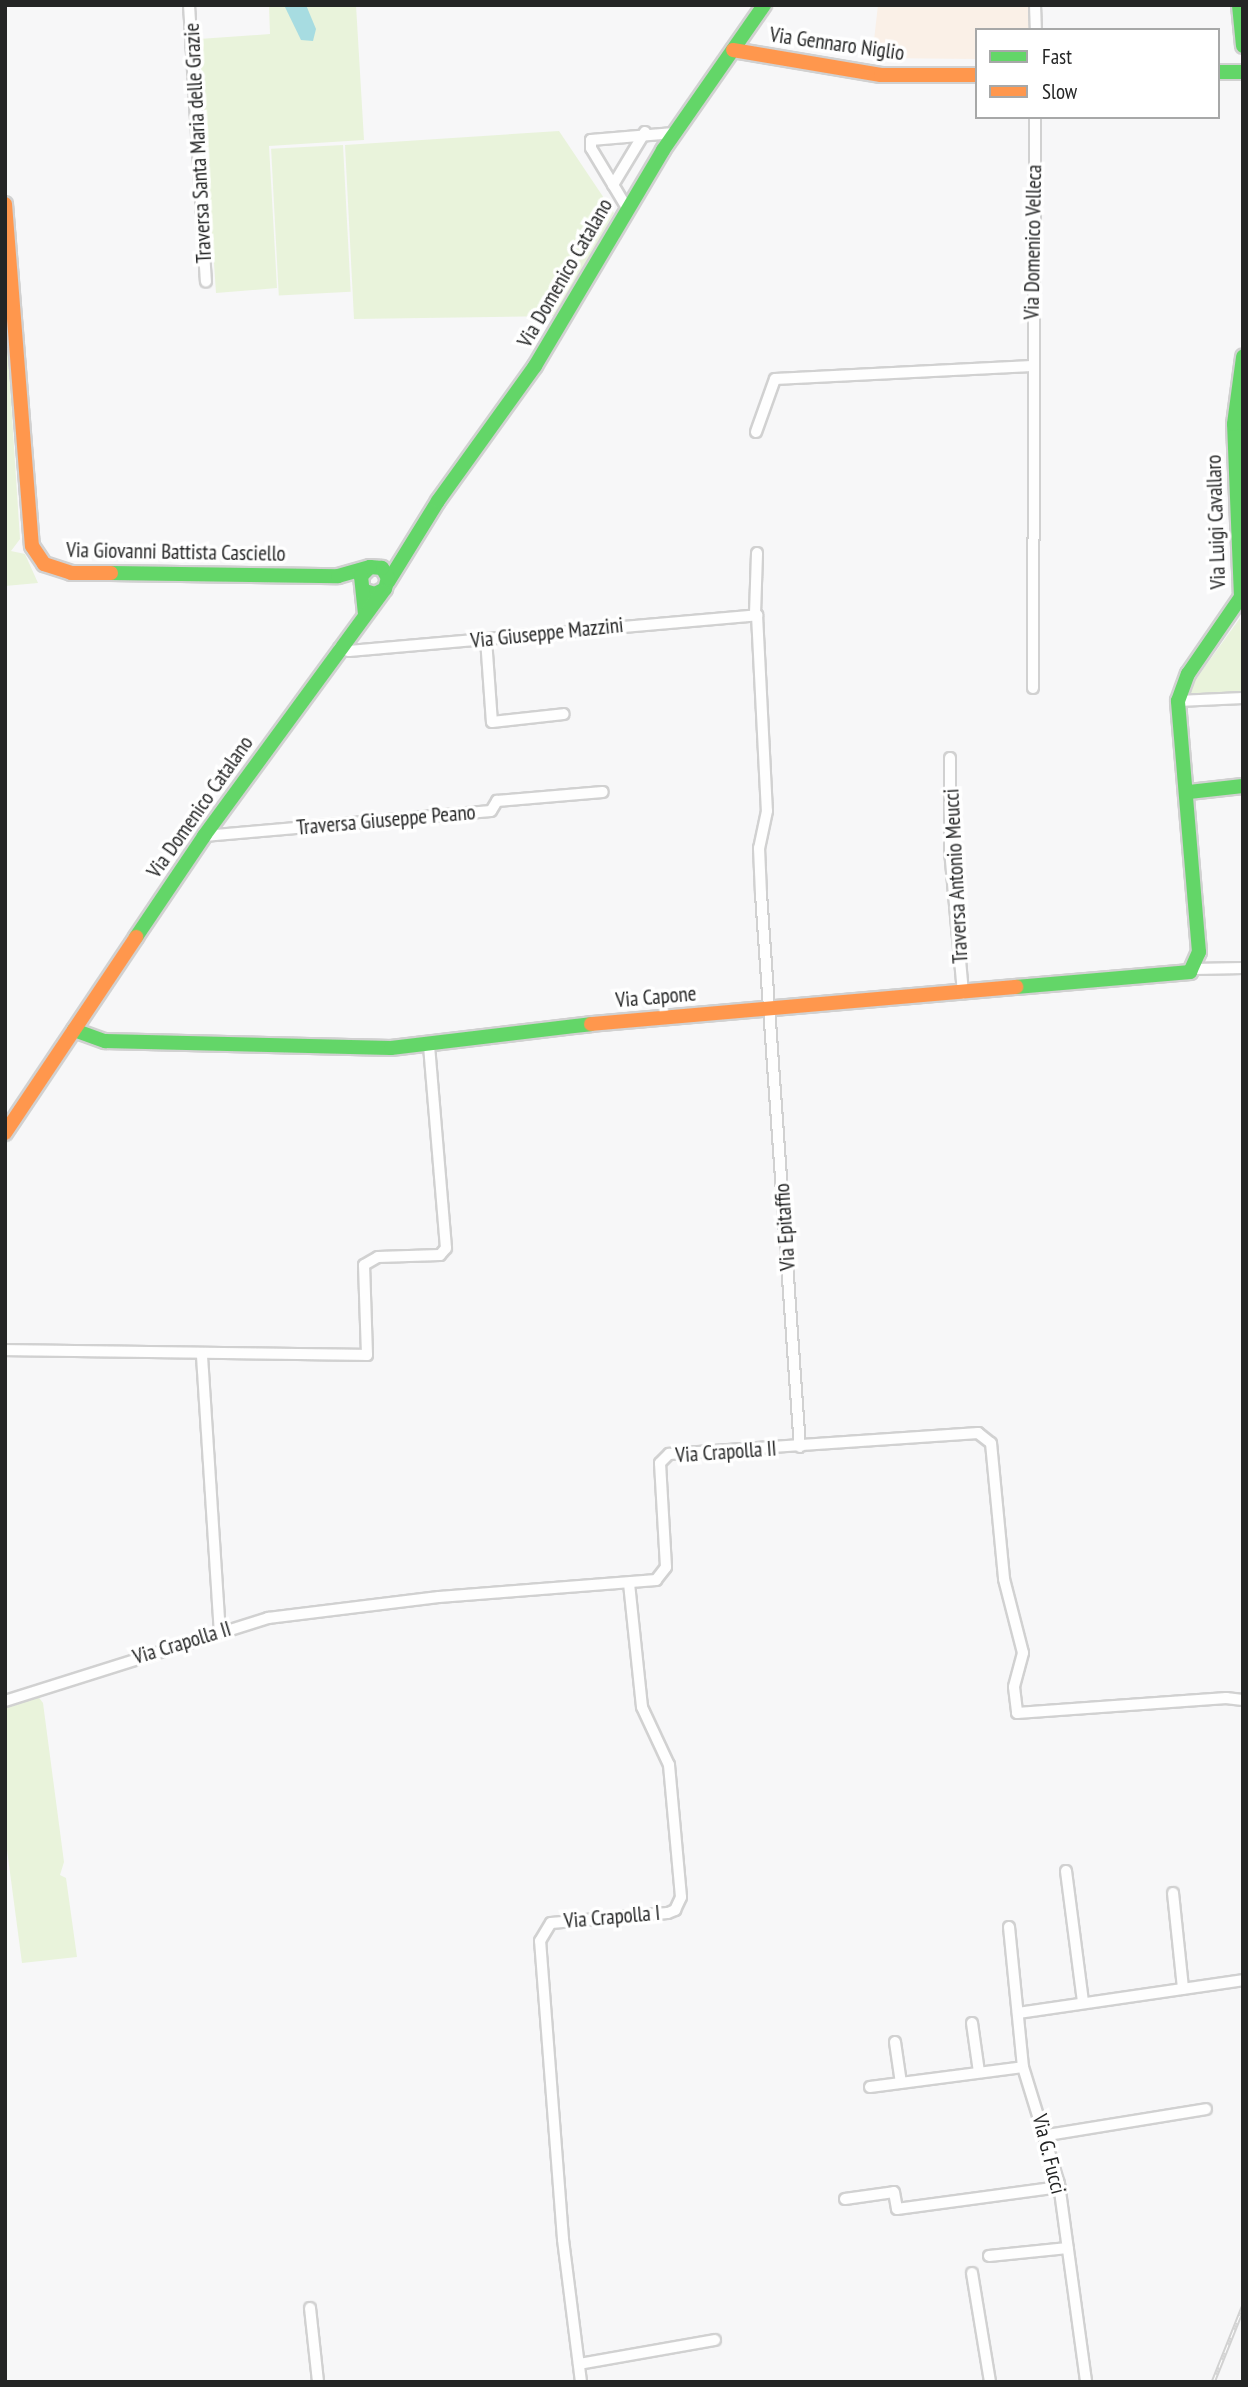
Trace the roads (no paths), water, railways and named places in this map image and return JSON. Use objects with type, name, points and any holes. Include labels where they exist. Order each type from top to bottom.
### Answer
[{"type":"street","name":"Traversa Santa Maria delle Grazie","points":[[189,5],[206,281]]},
{"type":"street","name":"Via Domenico Catalano","points":[[5,1133],[204,836],[385,587],[399,559],[536,366],[627,208],[674,133],[764,5]]},
{"type":"street","points":[[1035,5],[1035,28]]},
{"type":"street","points":[[1239,5],[1243,46]]},
{"type":"street","name":"Via Gennaro Niglio","points":[[733,50],[881,75],[975,75]]},
{"type":"street","points":[[1220,72],[1243,72]]},
{"type":"street","name":"Via Domenico Velleca","points":[[1033,688],[1031,366],[1035,119]]},
{"type":"street","points":[[627,208],[591,148],[592,140],[645,132],[674,133]]},
{"type":"street","points":[[613,185],[645,132]]},
{"type":"street","name":"Via Giovanni Battista Casciello","points":[[5,204],[27,511],[32,546],[44,564],[71,573],[338,576],[374,567]]},
{"type":"street","name":"Via Luigi Cavallaro","points":[[1178,701],[1188,674],[1237,609],[1242,590],[1239,459],[1234,424],[1243,357]]},
{"type":"street","points":[[756,432],[775,379],[1031,366]]},
{"type":"street","points":[[757,553],[755,614],[766,811],[759,853],[770,1008]]},
{"type":"street","points":[[365,612],[361,576],[374,567],[399,559]]},
{"type":"street","points":[[363,589],[385,587],[374,567]]},
{"type":"street","name":"Via Giovanni Battista Casciello","points":[[338,576],[363,589]]},
{"type":"street","points":[[1242,590],[1243,599]]},
{"type":"street","name":"Via Giuseppe Mazzini","points":[[339,648],[349,651],[755,614]]},
{"type":"street","points":[[486,639],[492,722],[564,714]]},
{"type":"street","points":[[1194,969],[1199,952],[1189,792],[1178,701],[1243,698]]},
{"type":"street","name":"Traversa Antonio Meucci","points":[[950,758],[950,849],[963,993]]},
{"type":"street","points":[[1189,792],[1243,786]]},
{"type":"street","name":"Traversa Giuseppe Peano","points":[[204,836],[491,811],[497,801],[603,792]]},
{"type":"street","points":[[1242,968],[1243,976]]},
{"type":"street","name":"Via Capone","points":[[74,1030],[99,1040],[175,1044],[365,1048],[429,1045],[572,1025],[1178,975],[1194,969],[1242,968]]},
{"type":"street","name":"Via Epitaffio","points":[[770,1008],[800,1447]]},
{"type":"street","points":[[5,1350],[362,1358],[368,1349],[363,1265],[378,1257],[444,1253],[429,1045]]},
{"type":"street","points":[[202,1356],[220,1632]]},
{"type":"street","name":"Via Crapolla II","points":[[5,1701],[220,1632],[287,1614],[439,1597],[656,1580],[666,1567],[663,1457],[978,1433],[989,1438],[1004,1579],[1023,1653],[1014,1687],[1020,1715],[1226,1698],[1243,1700]]},
{"type":"street","name":"Via Crapolla I","points":[[581,2382],[563,2239],[540,1941],[551,1923],[668,1913],[679,1906],[681,1897],[669,1765],[642,1707],[629,1583]]},
{"type":"street","points":[[1066,1871],[1083,2002]]},
{"type":"street","points":[[1173,1894],[1183,1988]]},
{"type":"street","name":"Via G. Fucci","points":[[1009,1927],[1023,2067],[1048,2135],[1060,2187],[1086,2382]]},
{"type":"street","points":[[1017,2013],[1243,1980]]},
{"type":"street","points":[[972,2023],[979,2072]]},
{"type":"street","points":[[895,2042],[901,2084]]},
{"type":"street","points":[[870,2087],[1023,2067]]},
{"type":"street","points":[[1048,2135],[1206,2109]]},
{"type":"street","points":[[845,2199],[894,2192],[897,2209],[1060,2187]]},
{"type":"street","points":[[989,2256],[1068,2248]]},
{"type":"street","points":[[972,2273],[990,2382]]},
{"type":"street","points":[[310,2308],[318,2382]]},
{"type":"street","points":[[579,2364],[715,2340]]},
{"type":"water","points":[[284,5],[306,5],[316,29],[313,41],[301,40]]},
{"type":"railway","points":[[1213,2382],[1243,2307]]}]
